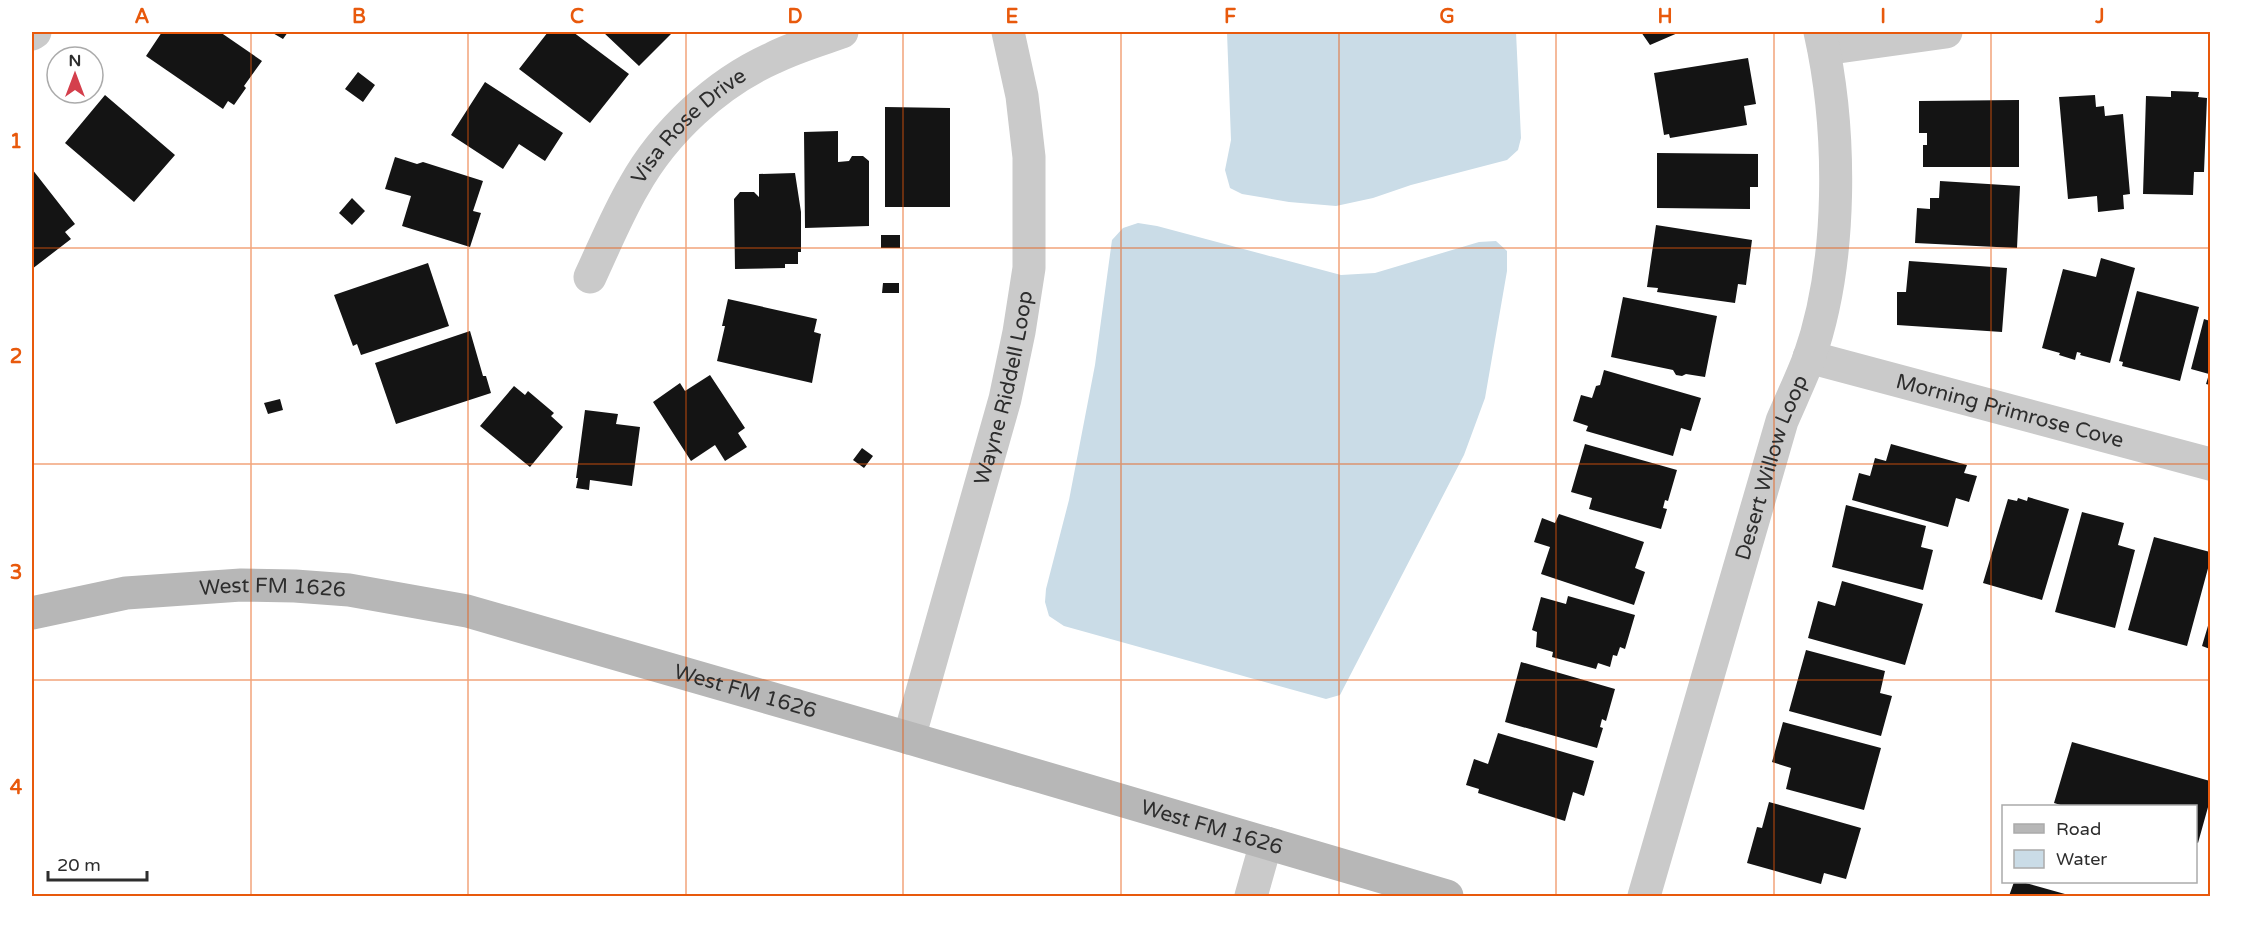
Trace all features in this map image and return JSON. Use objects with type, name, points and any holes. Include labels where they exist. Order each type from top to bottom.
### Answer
[{"type":"main road","name":"West FM 1626","points":[[32,613],[126,593],[187,588],[295,586],[349,590],[468,611],[909,738],[1446,897]]},
{"type":"street","name":"Visa Rose Drive","points":[[590,277],[634,185],[659,148],[687,117],[727,85],[772,58],[842,32]]},
{"type":"street","name":"Wayne Riddell Loop","points":[[909,738],[1005,399],[1029,268],[1029,157],[1022,96],[1008,32]]},
{"type":"street","points":[[1822,40],[1946,32]]},
{"type":"street","name":"Desert Willow Loop","points":[[1644,897],[1782,421],[1809,357],[1820,317],[1829,269],[1836,178],[1833,125],[1822,40]]},
{"type":"street","name":"Morning Primrose Cove","points":[[1809,357],[2211,464]]},
{"type":"street","points":[[1251,897],[1266,843]]},
{"type":"water","points":[[1227,32],[1516,32],[1521,138],[1518,150],[1507,160],[1411,185],[1373,198],[1336,206],[1289,202],[1242,194],[1230,188],[1225,170],[1231,140]]},
{"type":"water","points":[[1138,223],[1157,226],[1341,275],[1375,273],[1479,242],[1496,241],[1507,251],[1507,271],[1485,398],[1464,455],[1340,695],[1326,699],[1064,626],[1049,616],[1045,602],[1046,589],[1069,500],[1095,365],[1112,240],[1123,228]]},
{"type":"building","points":[[162,32],[220,32],[262,61],[234,105],[228,101],[223,109],[146,56]]},
{"type":"building","points":[[271,32],[288,32],[283,39]]},
{"type":"building","points":[[548,32],[573,32],[629,74],[590,123],[519,69]]},
{"type":"building","points":[[603,32],[673,32],[639,66]]},
{"type":"building","points":[[1641,32],[1680,32],[1650,45]]},
{"type":"building","points":[[1748,58],[1756,104],[1744,106],[1747,125],[1670,138],[1669,134],[1664,135],[1654,73]]},
{"type":"building","points":[[358,72],[375,85],[363,102],[345,89]]},
{"type":"building","points":[[485,82],[563,133],[545,161],[519,144],[503,169],[451,135]]},
{"type":"building","points":[[2171,91],[2199,92],[2198,97],[2207,98],[2204,172],[2194,172],[2193,195],[2143,194],[2146,96],[2171,97]]},
{"type":"building","points":[[105,95],[175,155],[134,202],[65,143],[97,105],[105,105]]},
{"type":"building","points":[[2095,95],[2096,107],[2104,106],[2105,116],[2123,114],[2130,194],[2123,195],[2124,209],[2098,212],[2097,196],[2068,199],[2059,97]]},
{"type":"building","points":[[2019,100],[2019,167],[1923,167],[1923,145],[1927,145],[1927,133],[1919,133],[1919,101]]},
{"type":"building","points":[[885,107],[950,108],[950,207],[885,207]]},
{"type":"building","points":[[838,131],[838,162],[849,161],[852,156],[863,156],[869,161],[869,226],[805,228],[804,132]]},
{"type":"building","points":[[1657,153],[1758,154],[1758,187],[1750,187],[1750,209],[1657,208]]},
{"type":"building","points":[[395,157],[417,164],[423,162],[483,181],[473,211],[481,213],[470,247],[402,226],[411,196],[385,189]]},
{"type":"building","points":[[32,169],[75,224],[65,232],[71,239],[32,269]]},
{"type":"building","points":[[795,173],[801,212],[801,252],[798,252],[798,264],[785,264],[785,268],[735,269],[734,199],[740,192],[754,192],[759,197],[759,174]]},
{"type":"building","points":[[1940,181],[2020,186],[2017,248],[1915,243],[1917,208],[1930,209],[1930,198],[1939,198]]},
{"type":"building","points":[[352,198],[365,211],[352,225],[339,213]]},
{"type":"building","points":[[1656,225],[1752,240],[1746,285],[1738,284],[1735,303],[1657,292],[1658,288],[1647,287]]},
{"type":"building","points":[[881,235],[900,235],[900,248],[881,248]]},
{"type":"building","points":[[2101,258],[2135,268],[2110,363],[2080,355],[2081,353],[2077,352],[2075,360],[2042,348],[2063,269],[2096,277]]},
{"type":"building","points":[[1909,261],[2007,268],[2002,332],[1897,325],[1897,292],[1906,292]]},
{"type":"building","points":[[428,263],[449,326],[361,355],[357,344],[353,346],[334,295]]},
{"type":"building","points":[[883,283],[899,283],[899,293],[882,293]]},
{"type":"building","points":[[2137,291],[2199,307],[2180,381],[2122,366],[2123,362],[2119,361]]},
{"type":"building","points":[[1623,297],[1717,316],[1705,377],[1676,375],[1673,370],[1611,357]]},
{"type":"building","points":[[728,299],[817,319],[814,332],[821,334],[812,383],[717,361]]},
{"type":"building","points":[[2204,319],[2210,321],[2210,385],[2206,384],[2209,374],[2191,369]]},
{"type":"building","points":[[470,331],[483,376],[486,376],[491,393],[396,424],[375,363]]},
{"type":"building","points":[[1604,370],[1701,398],[1691,431],[1681,428],[1673,456],[1586,431],[1588,426],[1573,421],[1581,395],[1592,398],[1596,386],[1600,385]]},
{"type":"building","points":[[710,375],[745,428],[738,433],[747,447],[725,461],[715,445],[691,461],[653,402],[680,383],[685,391]]},
{"type":"building","points":[[514,386],[525,395],[528,391],[554,413],[551,416],[563,427],[530,467],[480,426]]},
{"type":"building","points":[[280,399],[283,410],[268,414],[264,403]]},
{"type":"building","points":[[585,410],[618,414],[616,424],[640,427],[632,486],[590,480],[589,490],[576,488]]},
{"type":"building","points":[[1585,444],[1677,470],[1668,501],[1665,500],[1663,508],[1667,509],[1661,529],[1589,509],[1592,498],[1571,492]]},
{"type":"building","points":[[1891,444],[1967,465],[1964,473],[1977,476],[1969,502],[1956,498],[1948,527],[1852,500],[1859,473],[1870,476],[1875,458],[1886,461]]},
{"type":"building","points":[[862,448],[873,456],[864,468],[853,460]]},
{"type":"building","points":[[2028,497],[2069,509],[2042,600],[1983,583],[2008,499],[2017,501],[2018,498],[2027,501]]},
{"type":"building","points":[[1846,505],[1926,526],[1921,547],[1933,550],[1923,590],[1832,567]]},
{"type":"building","points":[[2082,512],[2124,523],[2118,545],[2135,550],[2115,628],[2055,612]]},
{"type":"building","points":[[1559,514],[1644,542],[1635,568],[1645,572],[1634,605],[1541,574],[1550,547],[1534,542],[1542,518],[1555,523]]},
{"type":"building","points":[[2154,537],[2210,552],[2210,561],[2187,646],[2128,630]]},
{"type":"building","points":[[1842,581],[1923,604],[1905,665],[1808,638],[1818,601],[1835,606]]},
{"type":"building","points":[[1568,596],[1635,615],[1625,649],[1620,647],[1617,656],[1613,655],[1610,667],[1598,663],[1596,669],[1552,657],[1553,652],[1536,647],[1537,632],[1532,630],[1541,597],[1566,604]]},
{"type":"building","points":[[2210,619],[2210,649],[2202,646]]},
{"type":"building","points":[[1806,650],[1885,671],[1880,693],[1892,696],[1881,736],[1789,711]]},
{"type":"building","points":[[1521,662],[1615,689],[1606,721],[1602,719],[1600,727],[1603,728],[1597,748],[1505,722]]},
{"type":"building","points":[[1783,722],[1881,748],[1864,810],[1786,789],[1791,768],[1772,762]]},
{"type":"building","points":[[1498,733],[1594,761],[1584,796],[1573,792],[1565,821],[1478,793],[1479,789],[1466,785],[1474,759],[1488,764]]},
{"type":"building","points":[[2072,742],[2210,781],[2210,800],[2198,843],[2197,805],[2061,805],[2054,803]]},
{"type":"building","points":[[1769,802],[1861,828],[1846,879],[1824,873],[1821,884],[1747,863],[1757,827],[1762,828]]},
{"type":"building","points":[[2014,883],[2026,883],[2072,896],[2009,896]]}]
